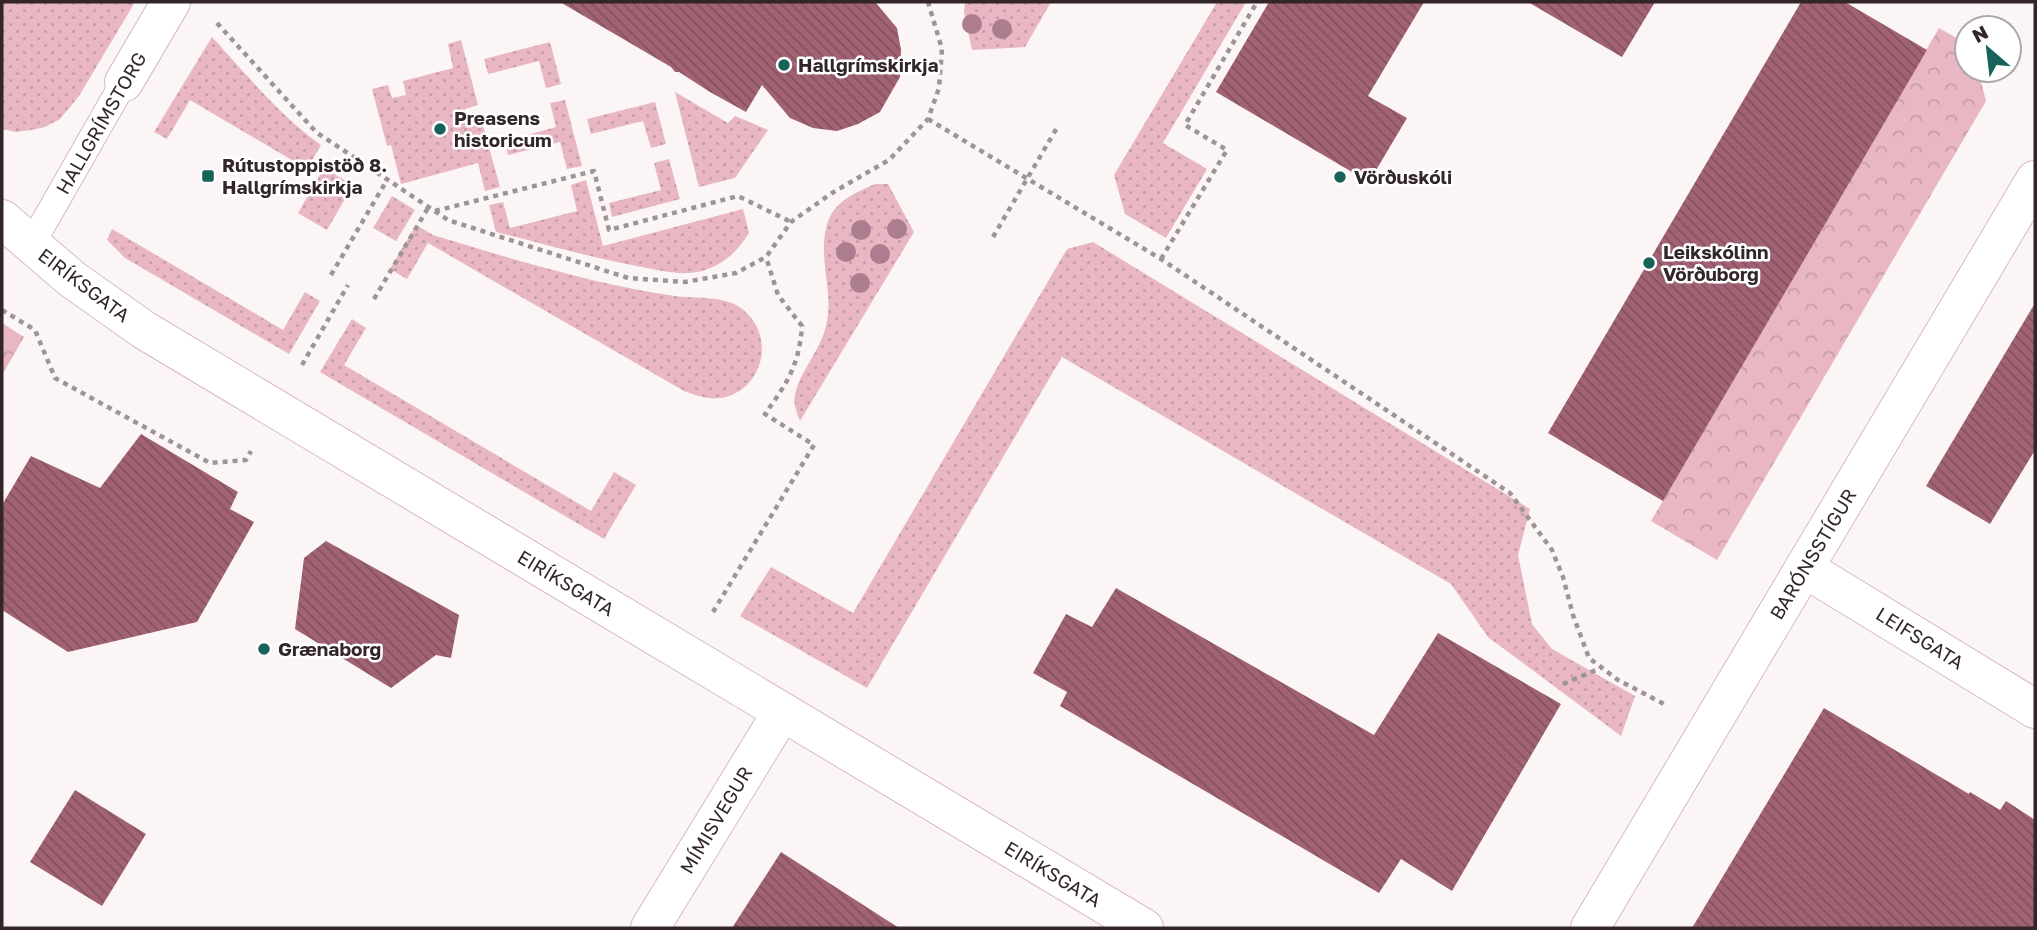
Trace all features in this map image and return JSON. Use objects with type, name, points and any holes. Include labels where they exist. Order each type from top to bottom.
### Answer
[{"type":"street","name":"HALLGRÍMSTORG","points":[[124,82],[171,2]]},
{"type":"street","name":"BARÓNSSTÍGUR","points":[[1590,928],[2035,180]]},
{"type":"street","name":"EIRÍKSGATA","points":[[2,219],[72,279],[144,330],[1144,928]]},
{"type":"street","name":"LEIFSGATA","points":[[1804,568],[2035,709]]},
{"type":"street","name":"MÍMISVEGUR","points":[[650,928],[782,712]]},
{"type":"lane","name":"HALLGRÍMSTORG","points":[[31,245],[124,82]]},
{"type":"path","points":[[216,22],[316,132],[448,220],[628,278],[685,282],[736,273],[766,257],[791,222],[832,192],[889,160],[928,119],[939,88],[942,49],[927,2]]},
{"type":"path","points":[[1161,259],[1227,150],[1185,125],[1257,2]]},
{"type":"path","points":[[928,119],[1161,259],[1510,493],[1552,550],[1590,658],[1618,680],[1663,705],[1670,694]]},
{"type":"path","points":[[993,237],[1058,126]]},
{"type":"path","points":[[374,299],[431,210],[594,171],[609,230],[738,196],[791,222]]},
{"type":"path","points":[[331,275],[387,180]]},
{"type":"path","points":[[687,655],[814,445],[765,414],[786,384],[800,353],[802,326],[778,295],[766,257]]},
{"type":"path","points":[[2,310],[35,330],[55,379],[210,463],[246,460]]},
{"type":"path","points":[[1563,684],[1601,667]]},
{"type":"green space","points":[[2,2],[135,2],[79,96],[60,119],[45,127],[16,132],[2,129]]},
{"type":"green space","points":[[965,2],[1051,2],[1025,47],[972,50],[964,12]]},
{"type":"green space","points":[[1217,2],[1246,2],[1163,143],[1207,169],[1166,238],[1125,214],[1114,175]]},
{"type":"green space","points":[[1939,28],[1953,36],[1953,84],[1982,84],[1986,101],[1717,560],[1651,521]]},
{"type":"green space","points":[[212,37],[277,108],[321,145],[307,169],[190,100],[167,139],[154,132]]},
{"type":"green space","points":[[461,40],[478,105],[465,109],[468,124],[482,122],[500,187],[485,191],[478,163],[401,184],[391,145],[387,146],[372,89],[388,85],[392,98],[406,95],[403,81],[453,68],[448,44]]},
{"type":"green space","points":[[550,42],[561,84],[546,88],[539,61],[488,74],[484,59]]},
{"type":"green space","points":[[675,92],[728,123],[735,116],[768,130],[735,178],[699,187]]},
{"type":"green space","points":[[565,100],[582,166],[567,169],[560,142],[508,155],[505,141],[556,127],[550,103]]},
{"type":"green space","points":[[655,102],[666,144],[651,148],[643,121],[591,134],[587,119]]},
{"type":"green space","points":[[669,159],[680,199],[612,217],[609,203],[661,190],[654,163]]},
{"type":"green space","points":[[324,168],[353,185],[327,230],[298,213]]},
{"type":"green space","points":[[586,180],[603,246],[743,209],[749,233],[736,250],[719,264],[697,272],[682,273],[605,259],[496,232],[489,205],[503,202],[510,228],[577,211],[571,185]]},
{"type":"green space","points":[[875,184],[888,184],[914,232],[800,421],[795,405],[797,387],[823,335],[828,313],[824,245],[829,219],[842,202]]},
{"type":"green space","points":[[392,196],[415,210],[396,241],[373,228]]},
{"type":"green space","points":[[416,225],[433,235],[583,278],[675,296],[727,301],[742,309],[759,332],[762,345],[757,371],[750,382],[726,397],[710,398],[684,391],[428,243],[407,279],[390,269]]},
{"type":"green space","points":[[112,229],[283,330],[305,292],[320,301],[289,354],[125,258],[107,240]]},
{"type":"green space","points":[[1093,242],[1530,509],[1518,555],[1532,624],[1552,649],[1635,696],[1621,736],[1488,637],[1451,584],[1062,357],[867,688],[740,616],[771,567],[853,613],[1067,249]]},
{"type":"green space","points":[[352,319],[366,328],[344,365],[591,511],[614,472],[636,485],[604,539],[320,372]]},
{"type":"green space","points":[[2,323],[24,337],[2,375]]},
{"type":"building","name":"Hallgrímskirkja","points":[[560,2],[875,2],[897,28],[901,50],[900,77],[880,112],[837,131],[813,128],[790,118],[762,85],[746,112]]},
{"type":"building","name":"Vörðuskóli","points":[[1269,2],[1424,2],[1368,96],[1407,118],[1369,182],[1216,92]]},
{"type":"building","points":[[1528,2],[1655,2],[1622,57]]},
{"type":"building","points":[[1801,2],[1845,2],[1927,50],[1663,501],[1548,433]]},
{"type":"building","points":[[2035,303],[2035,450],[1990,524],[1926,486]]},
{"type":"building","name":"Grænaborg","points":[[141,434],[238,492],[230,509],[254,522],[197,622],[68,652],[2,610],[2,505],[31,456],[100,488]]},
{"type":"building","points":[[326,541],[459,615],[451,658],[436,655],[391,688],[295,629],[304,558]]},
{"type":"building","points":[[1116,588],[1374,735],[1438,633],[1561,704],[1452,891],[1401,859],[1379,893],[1060,706],[1067,692],[1033,673],[1066,614],[1092,627]]},
{"type":"building","points":[[1824,708],[1969,794],[1970,792],[2000,810],[2006,801],[2035,820],[2035,928],[1692,928]]},
{"type":"building","points":[[75,790],[146,834],[102,906],[30,862]]},
{"type":"building","points":[[781,852],[899,928],[732,928]]},
{"type":"place","name":"Hallgrímskirkja","points":[[784,65]]},
{"type":"place","name":"Preasens historicum","points":[[440,129]]},
{"type":"place","name":"Rútustoppistöð 8. Hallgrímskirkja","points":[[208,176]]},
{"type":"place","name":"Vörðuskóli","points":[[1340,177]]},
{"type":"place","name":"Leikskólinn Vörðuborg","points":[[1649,263]]},
{"type":"place","name":"Grænaborg","points":[[264,649]]}]
